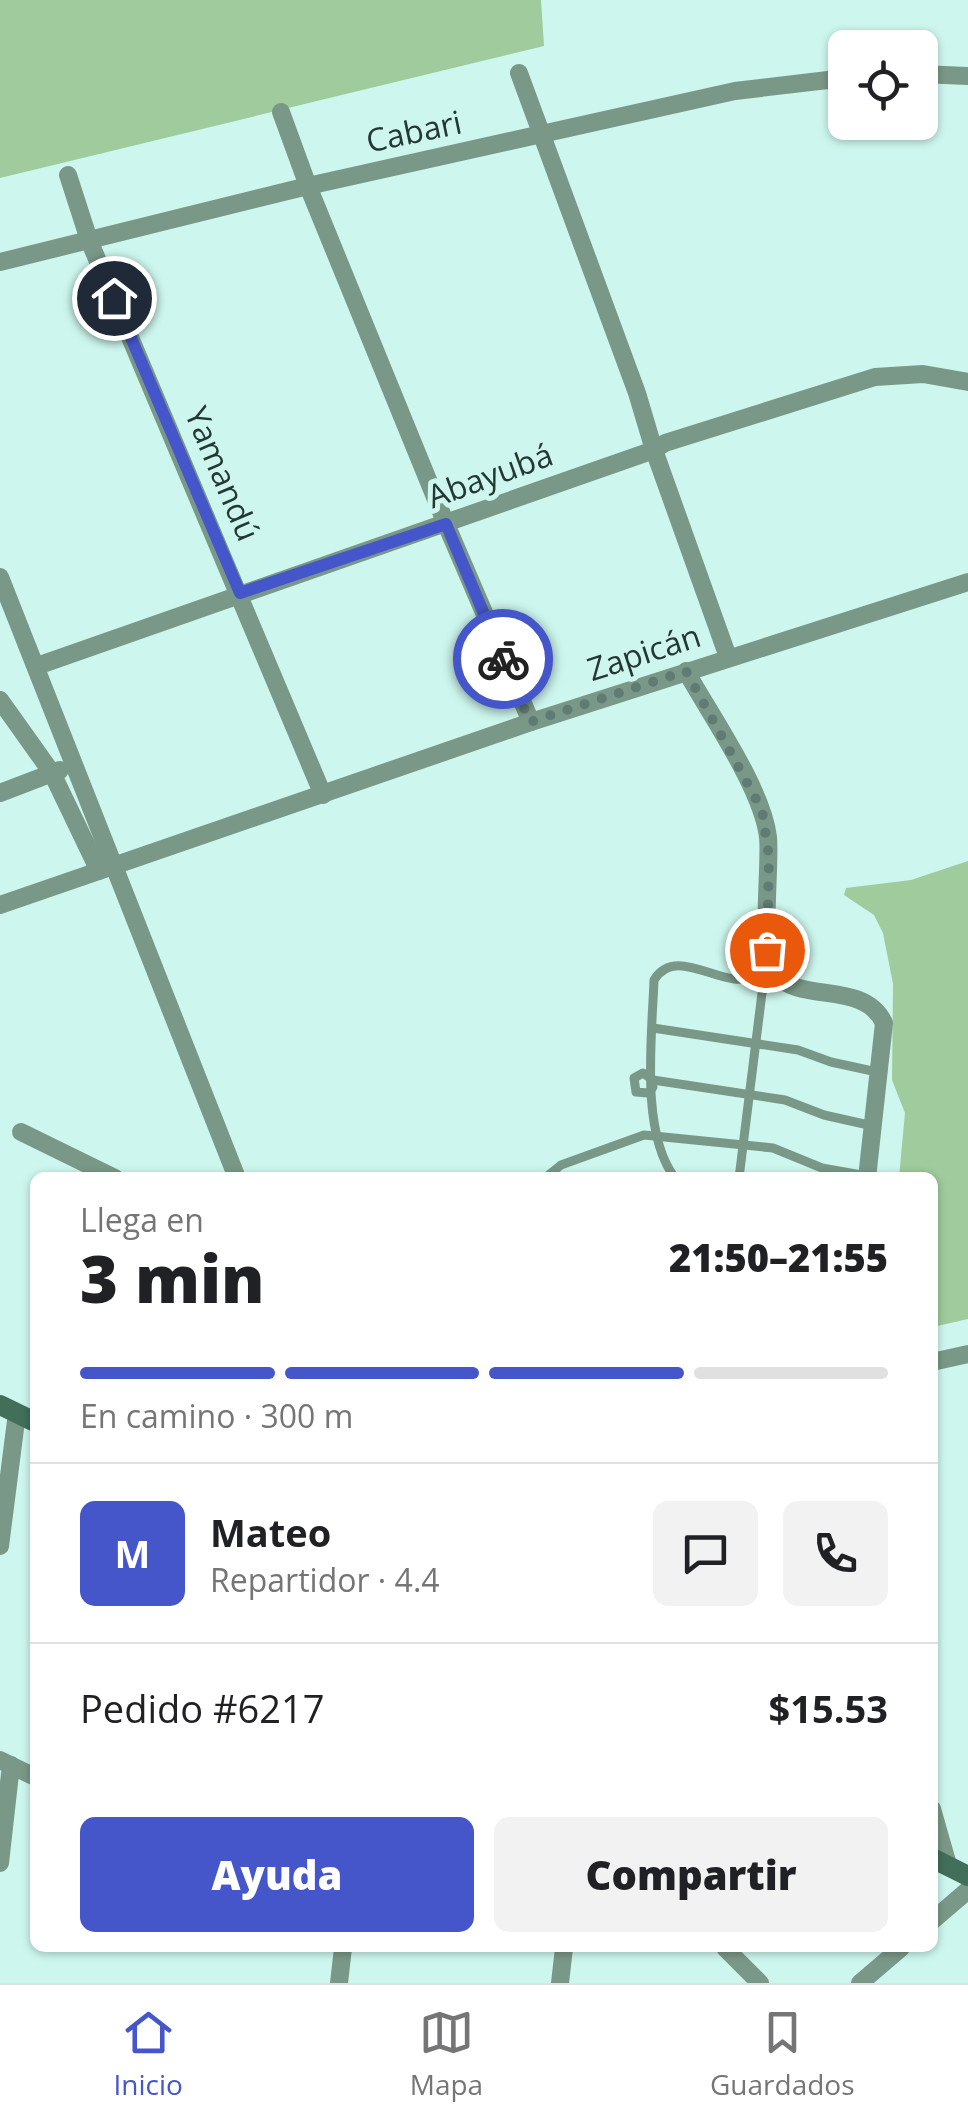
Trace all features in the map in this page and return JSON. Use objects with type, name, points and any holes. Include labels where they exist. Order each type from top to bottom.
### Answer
[{"type":"street","points":[[519,73],[637,393],[728,657]]},
{"type":"street","points":[[938,75],[968,76]]},
{"type":"street","name":"Cabari","points":[[0,262],[308,186],[735,91],[828,80]]},
{"type":"street","points":[[281,112],[530,722]]},
{"type":"street","name":"Yamandú","points":[[68,176],[89,240],[322,795]]},
{"type":"street","name":"Abayubá","points":[[38,666],[665,443],[875,377],[923,374],[968,382]]},
{"type":"street","points":[[0,578],[76,763],[106,868]]},
{"type":"street","name":"Zapicán","points":[[0,905],[530,722],[968,582]]},
{"type":"street","points":[[686,671],[762,810],[768,845],[767,950],[773,972],[786,982],[865,1002],[880,1014],[885,1032],[867,1172]]},
{"type":"street","points":[[0,700],[52,773],[106,868],[234,1172]]},
{"type":"street","points":[[0,793],[76,763]]},
{"type":"street","points":[[20,1132],[103,1172]]},
{"type":"street","points":[[938,1361],[968,1354]]},
{"type":"street","points":[[0,1546],[17,1413]]},
{"type":"street","points":[[0,1863],[5,1762],[30,1774]]},
{"type":"street","points":[[940,1862],[968,1876]]},
{"type":"street","points":[[938,1916],[968,1890]]},
{"type":"street","points":[[339,1983],[343,1952]]},
{"type":"street","points":[[560,1983],[564,1952]]},
{"type":"street","points":[[730,1952],[760,1983]]},
{"type":"street","points":[[860,1983],[897,1952]]},
{"type":"lane","points":[[672,1172],[657,1136],[654,980],[663,969],[679,965],[738,979],[773,972]]},
{"type":"lane","points":[[739,1172],[762,993],[773,972]]},
{"type":"lane","points":[[653,1028],[798,1050],[831,1062],[880,1072]]},
{"type":"lane","points":[[653,1084],[696,1084],[794,1102],[873,1126]]},
{"type":"lane","points":[[552,1172],[561,1165],[644,1135],[781,1150],[842,1172]]},
{"type":"green space","points":[[0,0],[541,0],[544,46],[0,178]]},
{"type":"green space","points":[[968,861],[968,1319],[938,1326],[938,1172],[899,1172],[905,1113],[892,1080],[893,984],[883,933],[874,915],[844,895],[846,888],[911,880]]},
{"type":"way so far","points":[[503,659],[530,722],[686,671],[762,810],[769,857],[767,950]]},
{"type":"route","points":[[114,298],[240,593],[446,524],[503,659]]}]
